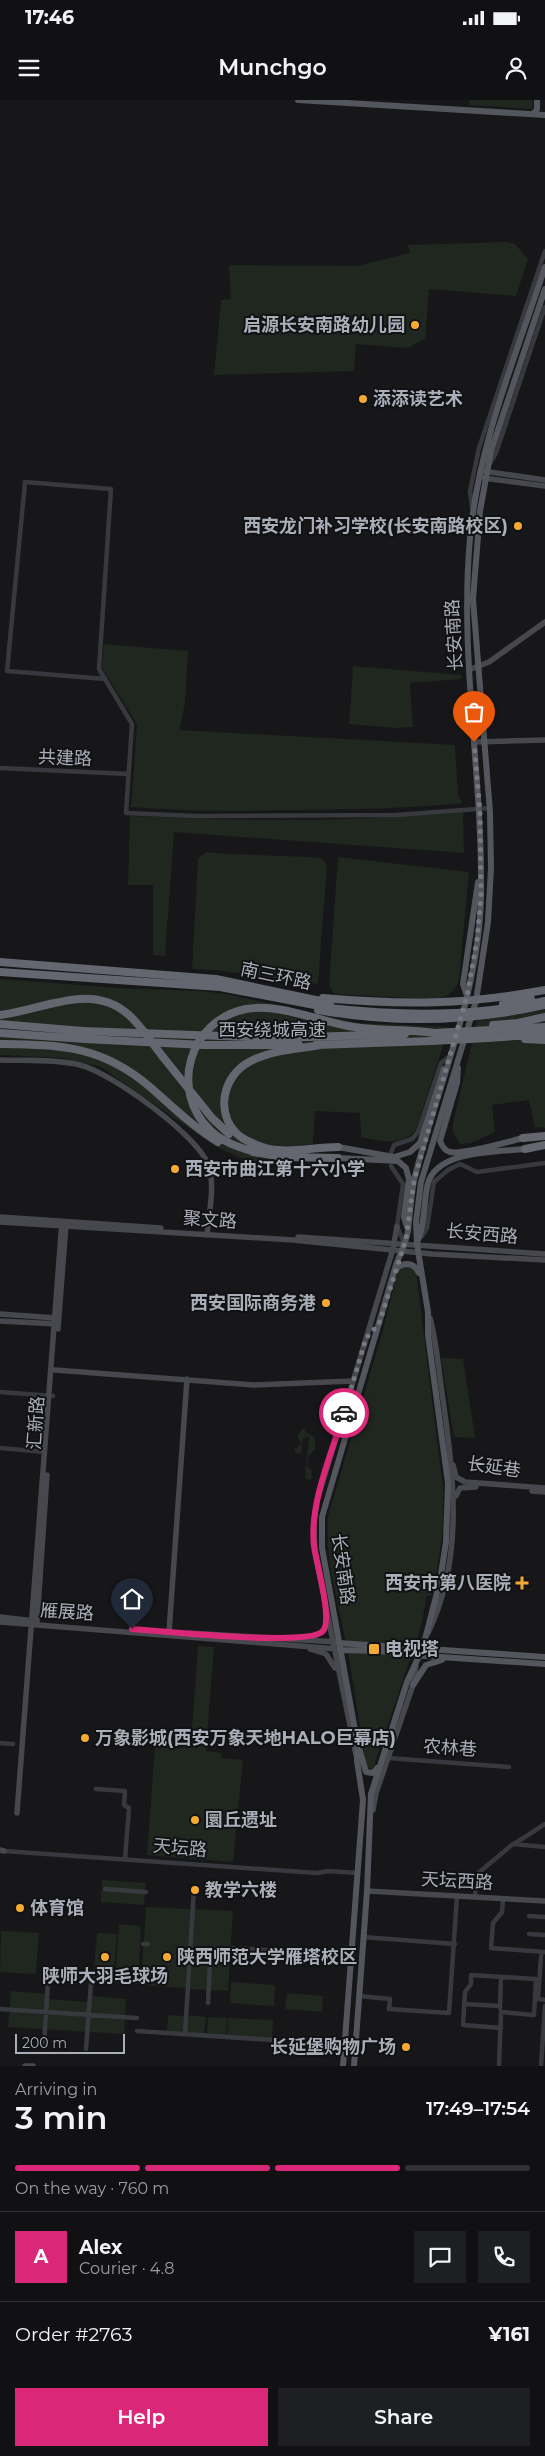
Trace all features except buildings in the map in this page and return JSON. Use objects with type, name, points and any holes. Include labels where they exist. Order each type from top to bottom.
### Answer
[{"type":"highway","name":"南三环路","points":[[0,962],[216,979],[296,995],[329,1005],[374,1008],[435,1010],[494,1005],[545,996]]},
{"type":"highway","name":"南三环路","points":[[0,972],[220,987],[281,999],[369,1012],[433,1015],[493,1010],[545,1001]]},
{"type":"highway","points":[[296,995],[410,1004],[466,999],[476,1001],[545,990]]},
{"type":"highway","points":[[0,1015],[30,1011],[85,997],[111,1003],[121,1009],[136,1023],[212,1118],[230,1130],[241,1142],[268,1149],[292,1151],[320,1147],[338,1148]]},
{"type":"highway","points":[[281,999],[298,1006],[338,1014],[381,1018],[461,1020],[545,1005]]},
{"type":"highway","points":[[258,1153],[223,1140],[211,1131],[198,1116],[192,1104],[187,1077],[188,1064],[204,1032],[215,1023],[230,1014],[246,1009],[265,1008],[353,1027],[410,1029],[434,1033]]},
{"type":"highway","points":[[452,1032],[480,1026],[518,1023],[545,1017]]},
{"type":"highway","name":"西安绕城高速","points":[[0,1024],[83,1032],[204,1037],[352,1037],[545,1027]]},
{"type":"highway","name":"西安绕城高速","points":[[0,1032],[204,1045],[321,1045],[545,1034]]},
{"type":"highway","points":[[488,1038],[545,1040]]},
{"type":"highway","points":[[0,1044],[65,1046],[94,1054],[133,1074],[204,1133],[238,1149],[258,1153],[338,1158]]},
{"type":"highway","points":[[230,1130],[225,1111],[225,1093],[234,1074],[238,1070],[250,1061],[262,1057],[321,1045]]},
{"type":"highway","points":[[523,1138],[545,1136]]},
{"type":"highway","points":[[524,1148],[545,1144]]},
{"type":"main road","points":[[298,100],[391,102],[544,115]]},
{"type":"main road","points":[[534,114],[537,109],[537,100]]},
{"type":"main road","name":"长安南路","points":[[354,2066],[367,1891],[371,1824],[370,1799],[407,1682],[416,1666],[423,1644],[442,1572],[448,1501],[428,1335],[428,1312],[418,1253],[416,1222],[421,1182],[455,1055],[477,940],[481,896],[471,669],[466,600],[473,510],[479,474],[493,422],[545,267]]},
{"type":"main road","name":"长安南路","points":[[343,2066],[364,1800],[357,1741],[337,1646],[322,1548],[322,1518],[408,1229],[414,1181],[455,1055],[476,1001],[488,922],[491,868],[490,808],[474,635],[474,587],[480,512],[497,432],[545,289]]},
{"type":"main road","points":[[455,1055],[457,1083],[440,1141],[442,1147],[449,1152],[460,1152],[523,1138]]},
{"type":"main road","points":[[338,1148],[394,1157],[410,1152],[420,1143],[439,1079],[455,1055]]},
{"type":"main road","points":[[417,1244],[422,1232],[428,1182],[434,1170],[445,1161],[524,1148]]},
{"type":"main road","points":[[338,1158],[398,1160],[406,1168],[409,1178],[404,1217],[408,1229]]},
{"type":"main road","points":[[393,1276],[399,1266],[411,1264],[416,1268],[423,1284]]},
{"type":"main road","points":[[337,1646],[423,1644],[545,1657]]},
{"type":"main road","points":[[337,1646],[460,1659],[545,1664]]},
{"type":"main road","points":[[413,1685],[420,1672],[431,1662],[460,1659]]},
{"type":"main road","points":[[357,1741],[366,1772],[373,1772],[380,1763]]},
{"type":"street","points":[[473,510],[470,491],[476,461],[545,251]]},
{"type":"street","points":[[489,464],[496,453],[545,308]]},
{"type":"street","points":[[505,369],[514,363]]},
{"type":"street","points":[[479,474],[545,480]]},
{"type":"street","points":[[487,475],[545,486]]},
{"type":"street","points":[[105,679],[7,671],[25,482],[111,489],[99,668],[132,724],[126,812],[195,816],[396,815],[490,808]]},
{"type":"street","points":[[471,669],[478,668],[545,622]]},
{"type":"street","points":[[474,744],[545,742]]},
{"type":"street","name":"共建路","points":[[0,768],[128,774]]},
{"type":"street","points":[[391,1153],[394,1145],[412,1139],[418,1132],[441,1063],[455,1055]]},
{"type":"street","points":[[0,1060],[67,1063],[97,1071],[113,1078],[190,1138],[204,1155],[211,1174],[208,1233]]},
{"type":"street","points":[[417,1244],[427,1228],[434,1182],[460,1162],[477,1172],[545,1163]]},
{"type":"street","points":[[287,1639],[315,1636],[322,1632],[326,1625],[325,1607],[314,1544],[314,1522],[353,1381],[394,1246],[403,1184],[391,1166]]},
{"type":"street","name":"聚文路","points":[[0,1217],[394,1246],[404,1243],[417,1244]]},
{"type":"street","name":"聚文路","points":[[0,1222],[64,1223]]},
{"type":"street","name":"汇新路","points":[[17,1813],[34,1622],[64,1223]]},
{"type":"street","points":[[397,1226],[404,1243]]},
{"type":"street","name":"长安西路","points":[[417,1244],[545,1254]]},
{"type":"street","name":"聚文路","points":[[394,1246],[401,1252],[418,1253]]},
{"type":"street","name":"长安西路","points":[[418,1253],[545,1260]]},
{"type":"street","points":[[423,1644],[440,1606],[449,1572],[454,1503],[451,1460],[435,1339],[428,1312]]},
{"type":"street","points":[[0,1314],[56,1321]]},
{"type":"street","points":[[0,1320],[56,1321]]},
{"type":"street","name":"汇新路","points":[[34,1622],[45,1452],[55,1370],[56,1321]]},
{"type":"street","points":[[366,1338],[379,1324]]},
{"type":"street","points":[[55,1370],[254,1385],[353,1381]]},
{"type":"street","points":[[169,1632],[187,1380]]},
{"type":"street","points":[[0,1392],[51,1396]]},
{"type":"street","points":[[0,1448],[45,1452]]},
{"type":"street","name":"长延巷","points":[[451,1460],[456,1477],[462,1481],[545,1488]]},
{"type":"street","name":"长延巷","points":[[454,1503],[458,1489],[464,1486],[545,1492]]},
{"type":"street","points":[[325,1607],[337,1646],[340,1678],[352,1742],[358,1762]]},
{"type":"street","name":"雁展路","points":[[0,1617],[34,1622],[291,1645],[337,1646]]},
{"type":"street","name":"雁展路","points":[[0,1622],[34,1622],[287,1639],[337,1646]]},
{"type":"street","points":[[291,1645],[326,1654],[333,1663],[340,1678]]},
{"type":"street","points":[[371,1824],[374,1799],[413,1685],[416,1666]]},
{"type":"street","points":[[0,1743],[13,1744]]},
{"type":"street","name":"农林巷","points":[[388,1758],[509,1767]]},
{"type":"street","points":[[96,1789],[125,1791],[124,1805],[129,1808],[125,1859]]},
{"type":"street","points":[[475,1897],[476,1876],[513,1844],[545,1824]]},
{"type":"street","points":[[513,1844],[545,1847]]},
{"type":"street","name":"天坛路","points":[[2,1851],[317,1873],[328,1871],[358,1873]]},
{"type":"street","points":[[105,1889],[146,1892]]},
{"type":"street","points":[[185,2034],[187,1948],[194,1889]]},
{"type":"street","name":"天坛西路","points":[[367,1891],[545,1901]]},
{"type":"street","points":[[359,1996],[390,1999],[389,2009],[450,2013],[457,1896]]},
{"type":"street","points":[[504,1899],[502,1912],[493,1923],[491,1948],[543,1954],[538,1999],[545,2000]]},
{"type":"street","points":[[529,1916],[545,1917]]},
{"type":"street","points":[[528,1934],[545,1935]]},
{"type":"street","points":[[364,1937],[455,1944]]},
{"type":"street","points":[[232,1948],[332,1954],[332,1960],[232,1954]]},
{"type":"street","points":[[208,2003],[210,1962]]},
{"type":"street","points":[[501,2012],[534,2014],[536,1979],[471,1975],[471,1984],[465,1992],[463,2025],[502,2028]]},
{"type":"street","points":[[500,2066],[502,2028],[500,2006],[501,1977]]},
{"type":"street","points":[[44,2045],[48,1981]]},
{"type":"street","points":[[86,2049],[91,1983]]},
{"type":"street","points":[[464,2004],[500,2006]]},
{"type":"street","points":[[541,2066],[545,2006]]},
{"type":"street","points":[[0,2009],[137,2018]]},
{"type":"street","points":[[137,2031],[273,2040]]},
{"type":"street","points":[[25,2066],[33,2066]]},
{"type":"shaded area","points":[[469,100],[533,100],[532,109],[469,105]]},
{"type":"shaded area","points":[[506,242],[515,244],[528,259],[516,296],[429,289],[425,339],[407,348],[356,344],[354,371],[214,375],[221,300],[231,299],[229,265],[358,266],[410,253],[408,245]]},
{"type":"shaded area","points":[[104,644],[188,651],[185,704],[179,730],[455,745],[458,795],[462,803],[378,808],[254,811],[131,807],[137,724],[102,668]]},
{"type":"shaded area","points":[[353,666],[461,675],[462,679],[410,683],[413,727],[396,728],[349,724]]},
{"type":"shaded area","points":[[463,811],[464,853],[174,832],[165,956],[153,955],[153,885],[128,885],[130,816],[296,820],[380,818]]},
{"type":"shaded area","points":[[206,852],[321,858],[327,865],[318,984],[214,970],[192,969],[198,859]]},
{"type":"shaded area","points":[[338,857],[469,872],[459,979],[452,992],[441,998],[431,999],[334,994],[329,985]]},
{"type":"shaded area","points":[[0,979],[119,988],[202,991],[226,994],[359,1023],[449,1027],[416,1130],[410,1135],[397,1141],[361,1137],[360,1113],[315,1111],[313,1144],[285,1148],[284,1166],[253,1163],[216,1147],[101,1067],[63,1058],[0,1055]]},
{"type":"shaded area","points":[[545,1010],[545,1128],[535,1127],[529,1100],[492,1105],[495,1132],[471,1143],[460,1144],[453,1132],[453,1123],[477,1021]]},
{"type":"shaded area","points":[[409,1265],[416,1271],[443,1487],[443,1529],[435,1583],[433,1584],[431,1595],[426,1596],[418,1636],[374,1766],[371,1769],[368,1768],[365,1760],[350,1665],[332,1575],[328,1546],[328,1516],[383,1330],[398,1270],[399,1267]]},
{"type":"shaded area","points":[[441,1358],[463,1359],[475,1438],[454,1437]]},
{"type":"shaded area","points":[[302,1429],[307,1429],[305,1432],[315,1437],[315,1449],[308,1457],[307,1467],[312,1470],[311,1480],[306,1479],[305,1476],[309,1437],[303,1439],[301,1454],[295,1452],[295,1446],[296,1449],[301,1443],[297,1437]]},
{"type":"shaded area","points":[[198,1646],[214,1647],[206,1751],[221,1753],[221,1758],[243,1760],[233,1862],[147,1855],[155,1746],[183,1748],[184,1728],[192,1728]]},
{"type":"shaded area","points":[[102,1880],[146,1883],[145,1891],[102,1889]]},
{"type":"shaded area","points":[[101,1890],[145,1892],[144,1905],[101,1902]]},
{"type":"shaded area","points":[[146,1907],[191,1909],[186,1988],[141,1985]]},
{"type":"shaded area","points":[[194,1909],[233,1911],[228,1991],[188,1989]]},
{"type":"shaded area","points":[[119,1924],[141,1926],[138,1984],[115,1983]]},
{"type":"shaded area","points":[[1,1931],[39,1933],[36,1974],[0,1972]]},
{"type":"shaded area","name":"陕师大羽毛球场","points":[[97,1933],[117,1934],[113,1981],[93,1979]]},
{"type":"shaded area","points":[[231,1982],[275,1985],[274,2006],[230,2003]]},
{"type":"shaded area","points":[[11,1991],[48,1994],[47,1999],[89,2002],[90,1996],[126,1999],[124,2034],[8,2027]]},
{"type":"shaded area","points":[[287,1993],[323,1996],[322,2012],[285,2009]]},
{"type":"shaded area","points":[[168,2015],[185,2016],[184,2033],[167,2032]]},
{"type":"shaded area","points":[[186,2015],[206,2017],[204,2034],[185,2033]]},
{"type":"shaded area","points":[[208,2017],[227,2018],[226,2036],[207,2035]]},
{"type":"shaded area","points":[[228,2018],[273,2020],[272,2039],[227,2036]]},
{"type":"way so far","points":[[344,1413],[366,1338],[379,1324],[396,1265],[406,1239],[414,1181],[467,996],[477,940],[481,896],[480,812],[478,809],[474,742]]},
{"type":"place","name":"启源长安南路幼儿园","points":[[415,325]]},
{"type":"place","name":"添添读艺术","points":[[363,399]]},
{"type":"place","name":"西安龙门补习学校(长安南路校区)","points":[[518,526]]},
{"type":"place","name":"西安市曲江第十六小学","points":[[175,1169]]},
{"type":"place","name":"西安国际商务港","points":[[326,1303]]},
{"type":"place","name":"西安市第八医院","points":[[522,1583]]},
{"type":"place","name":"电视塔","points":[[374,1649]]},
{"type":"place","name":"万象影城(西安万象天地HALO巨幕店)","points":[[85,1738]]},
{"type":"place","name":"圜丘遗址","points":[[195,1820]]},
{"type":"place","name":"教学六楼","points":[[195,1890]]},
{"type":"place","name":"体育馆","points":[[20,1908]]},
{"type":"place","name":"陕师大羽毛球场","points":[[105,1957]]},
{"type":"place","name":"陕西师范大学雁塔校区","points":[[167,1957]]},
{"type":"place","name":"长延堡购物广场","points":[[406,2047]]},
{"type":"route","points":[[132,1629],[287,1639],[315,1636],[323,1631],[326,1627],[325,1607],[314,1544],[314,1522],[328,1463],[344,1413]]}]
